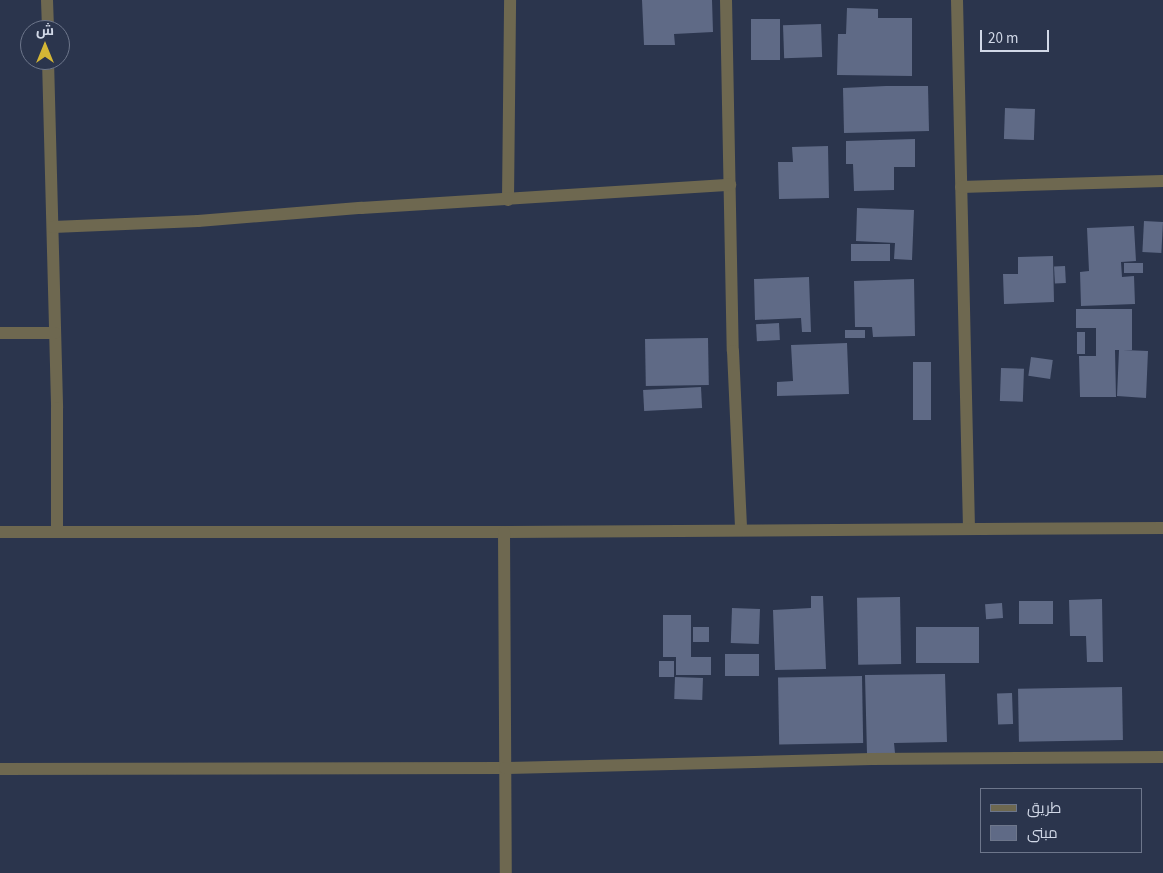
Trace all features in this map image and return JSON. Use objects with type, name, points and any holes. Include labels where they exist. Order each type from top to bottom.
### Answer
[{"type":"street","points":[[47,0],[48,20]]},
{"type":"street","points":[[508,200],[510,0]]},
{"type":"street","points":[[726,0],[733,352],[741,530]]},
{"type":"street","points":[[957,0],[969,529]]},
{"type":"street","points":[[48,70],[58,532]]},
{"type":"street","points":[[961,187],[1163,181]]},
{"type":"street","points":[[53,227],[198,222],[361,208],[730,185]]},
{"type":"street","points":[[0,332],[55,333]]},
{"type":"street","points":[[0,532],[504,532],[1163,528]]},
{"type":"street","points":[[504,532],[506,873]]},
{"type":"street","points":[[0,770],[505,768],[872,760],[1163,757]]},
{"type":"building","points":[[642,0],[712,0],[713,32],[674,34],[675,45],[644,45]]},
{"type":"building","points":[[847,8],[878,9],[878,18],[912,18],[912,76],[837,75],[838,34],[846,34]]},
{"type":"building","points":[[751,19],[780,19],[780,60],[751,60]]},
{"type":"building","points":[[821,24],[822,57],[784,58],[783,25]]},
{"type":"building","points":[[928,86],[929,131],[844,133],[843,88]]},
{"type":"building","points":[[1005,108],[1035,109],[1034,140],[1004,139]]},
{"type":"building","points":[[915,139],[915,167],[894,167],[894,190],[854,191],[853,164],[846,164],[846,141]]},
{"type":"building","points":[[828,146],[829,198],[779,199],[778,162],[793,162],[792,147]]},
{"type":"building","points":[[857,208],[914,210],[912,260],[894,259],[895,243],[856,241]]},
{"type":"building","points":[[1144,221],[1163,222],[1161,253],[1142,252]]},
{"type":"building","points":[[1134,226],[1136,261],[1121,262],[1122,277],[1134,276],[1135,304],[1081,306],[1080,272],[1089,271],[1087,228]]},
{"type":"building","points":[[851,244],[890,244],[890,261],[851,261]]},
{"type":"building","points":[[1053,256],[1054,302],[1004,304],[1003,274],[1018,274],[1018,257]]},
{"type":"building","points":[[1124,263],[1143,263],[1143,273],[1124,273]]},
{"type":"building","points":[[1065,266],[1066,283],[1055,284],[1054,267]]},
{"type":"building","points":[[809,277],[811,332],[802,332],[801,318],[755,320],[754,279]]},
{"type":"building","points":[[914,279],[915,336],[873,337],[872,327],[855,327],[854,281]]},
{"type":"building","points":[[1076,309],[1132,309],[1132,350],[1123,350],[1148,351],[1146,398],[1117,396],[1119,350],[1115,350],[1116,397],[1080,397],[1079,356],[1096,356],[1096,328],[1076,328]]},
{"type":"building","points":[[779,323],[780,340],[757,341],[756,324]]},
{"type":"building","points":[[845,330],[865,330],[865,338],[845,338]]},
{"type":"building","points":[[1077,332],[1085,332],[1085,354],[1077,354]]},
{"type":"building","points":[[708,338],[709,385],[646,386],[645,339]]},
{"type":"building","points":[[847,343],[849,394],[777,396],[777,382],[793,381],[791,345]]},
{"type":"building","points":[[1031,357],[1053,360],[1050,379],[1028,376]]},
{"type":"building","points":[[913,362],[931,362],[931,420],[913,420]]},
{"type":"building","points":[[1001,368],[1024,369],[1023,402],[1000,401]]},
{"type":"building","points":[[701,387],[702,408],[644,411],[643,390]]},
{"type":"building","points":[[811,596],[823,596],[826,669],[775,670],[773,610],[811,608]]},
{"type":"building","points":[[900,597],[901,664],[858,665],[857,598]]},
{"type":"building","points":[[1102,599],[1103,662],[1087,662],[1086,636],[1070,636],[1069,600]]},
{"type":"building","points":[[1019,601],[1053,601],[1053,624],[1019,624]]},
{"type":"building","points":[[1002,603],[1003,618],[986,619],[985,604]]},
{"type":"building","points":[[732,608],[760,609],[759,644],[731,643]]},
{"type":"building","points":[[663,615],[691,615],[691,657],[663,657]]},
{"type":"building","points":[[693,627],[709,627],[709,642],[693,642]]},
{"type":"building","points":[[916,627],[979,627],[979,663],[916,663]]},
{"type":"building","points":[[725,654],[759,654],[759,676],[725,676]]},
{"type":"building","points":[[676,657],[711,657],[711,675],[676,675]]},
{"type":"building","points":[[659,661],[674,661],[674,677],[659,677]]},
{"type":"building","points":[[945,674],[947,742],[894,743],[895,753],[867,754],[865,675]]},
{"type":"building","points":[[862,676],[863,743],[779,744],[778,677]]},
{"type":"building","points":[[675,677],[703,678],[702,700],[674,699]]},
{"type":"building","points":[[1122,687],[1123,740],[1019,742],[1018,689]]},
{"type":"building","points":[[1012,693],[1013,724],[998,725],[997,694]]}]
